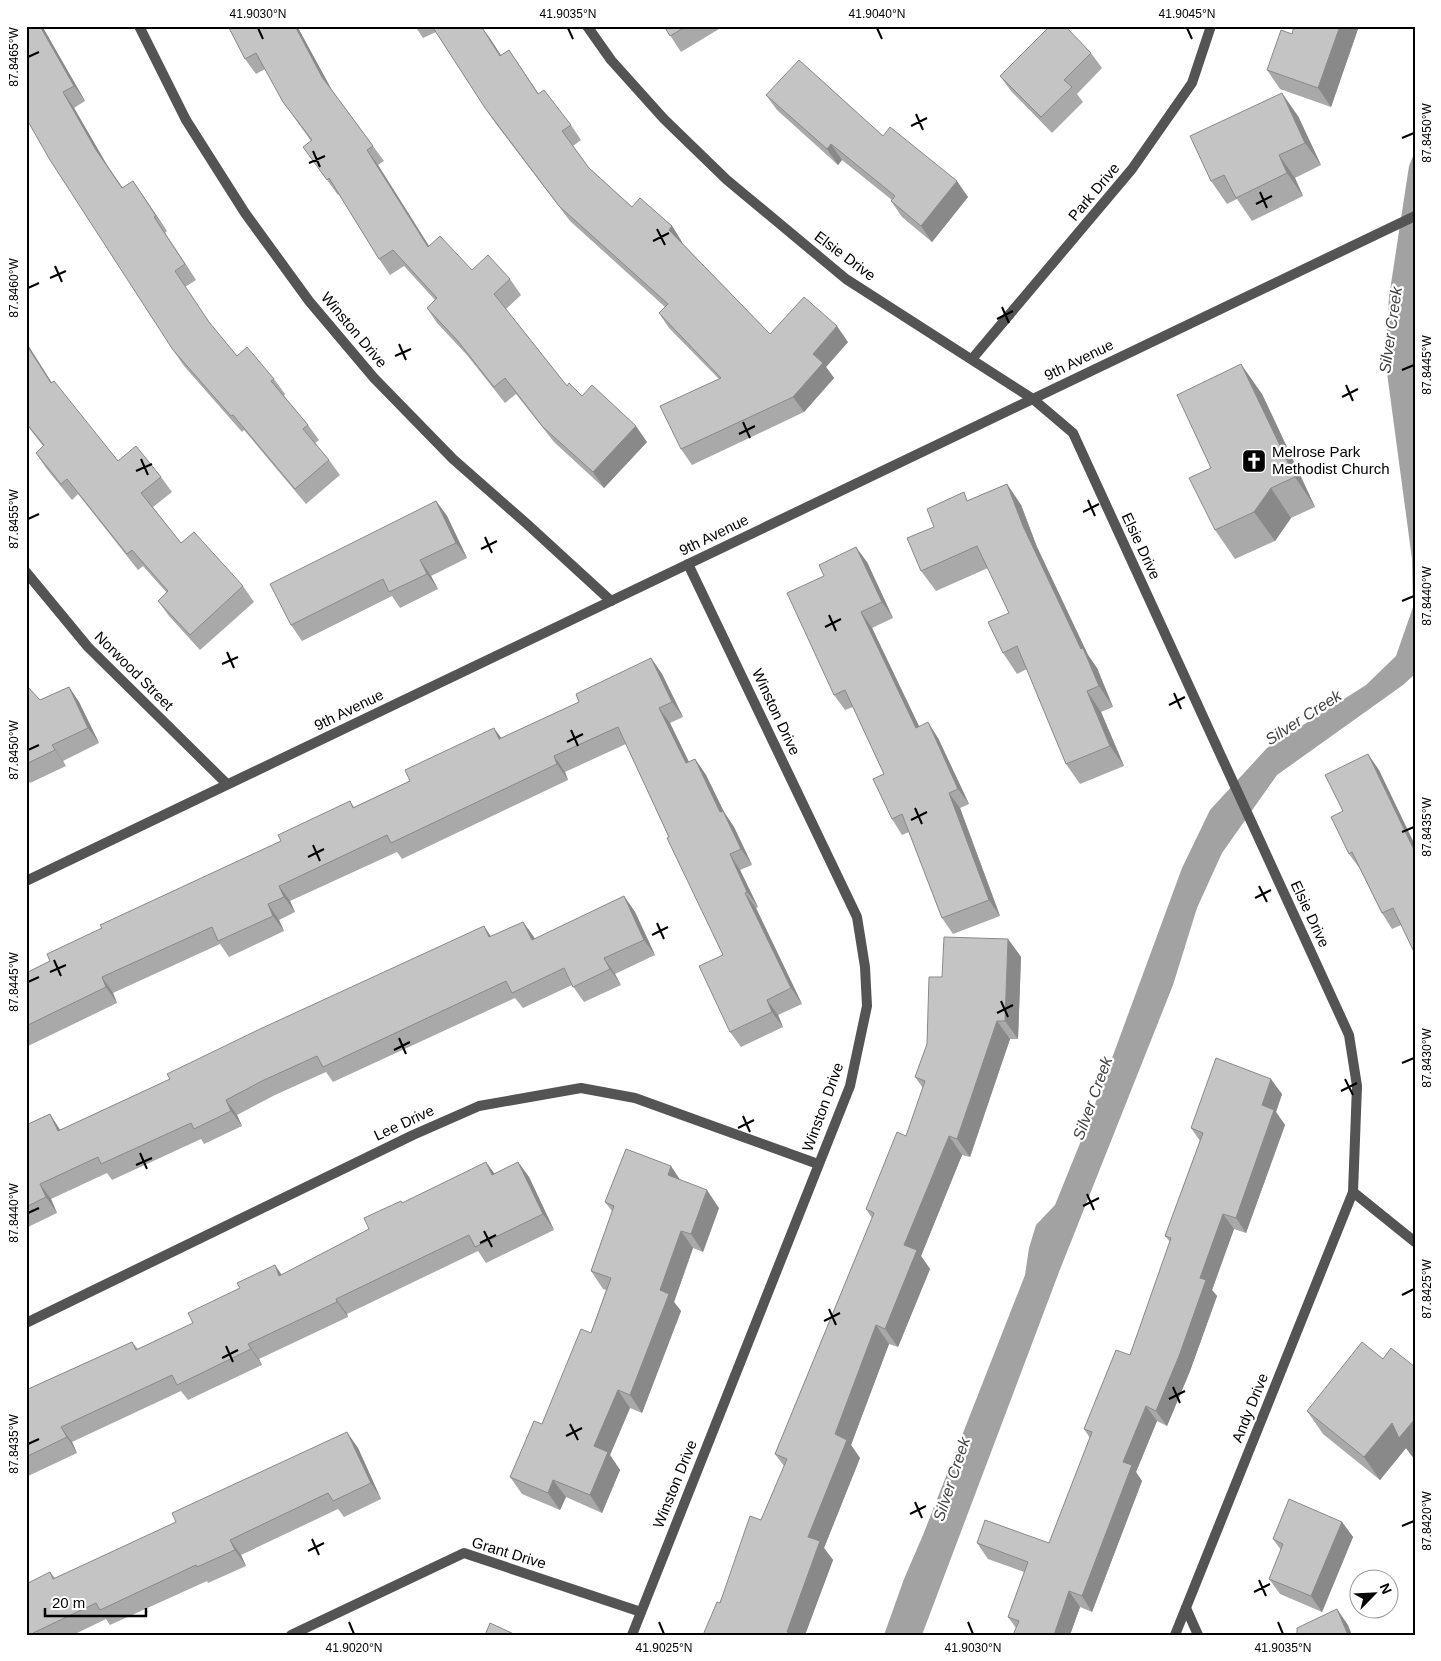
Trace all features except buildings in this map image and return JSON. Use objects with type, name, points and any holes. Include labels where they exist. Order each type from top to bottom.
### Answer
[{"type":"street","name":"Winston Drive","points":[[139,26],[186,120],[245,213],[309,301],[374,378],[453,459],[611,601]]},
{"type":"street","name":"Elsie Drive","points":[[587,26],[611,60],[664,119],[727,180],[846,279],[1033,399],[1073,433],[1349,1035],[1357,1086],[1352,1192]]},
{"type":"street","name":"Park Drive","points":[[972,360],[1132,169],[1192,83],[1211,26]]},
{"type":"street","name":"9th Avenue","points":[[26,881],[1415,216]]},
{"type":"street","name":"Winston Drive","points":[[632,1635],[850,1086],[867,1006],[865,967],[856,917],[688,564]]},
{"type":"street","name":"Norwood Street","points":[[26,572],[88,647],[227,784]]},
{"type":"street","name":"Lee Drive","points":[[26,1323],[404,1139],[479,1106],[581,1088],[635,1098],[818,1164]]},
{"type":"street","points":[[1352,1192],[1415,1242]]},
{"type":"street","name":"Andy Drive","points":[[1175,1635],[1352,1192]]},
{"type":"street","name":"Grant Drive","points":[[291,1635],[464,1553],[641,1612]]},
{"type":"street","points":[[1186,1608],[1198,1635]]},
{"type":"water","name":"Silver Creek","points":[[1415,151],[1415,674],[1403,685],[1277,775],[1222,853],[1197,908],[1173,985],[1059,1272],[922,1635],[884,1635],[904,1579],[1025,1275],[1029,1248],[1036,1225],[1055,1205],[1087,1126],[1182,868],[1210,810],[1267,748],[1366,685],[1396,656],[1413,607],[1412,559],[1385,358],[1389,297],[1409,166]]},
{"type":"place","name":"Melrose Park Methodist Church","points":[[1254,461]]}]
